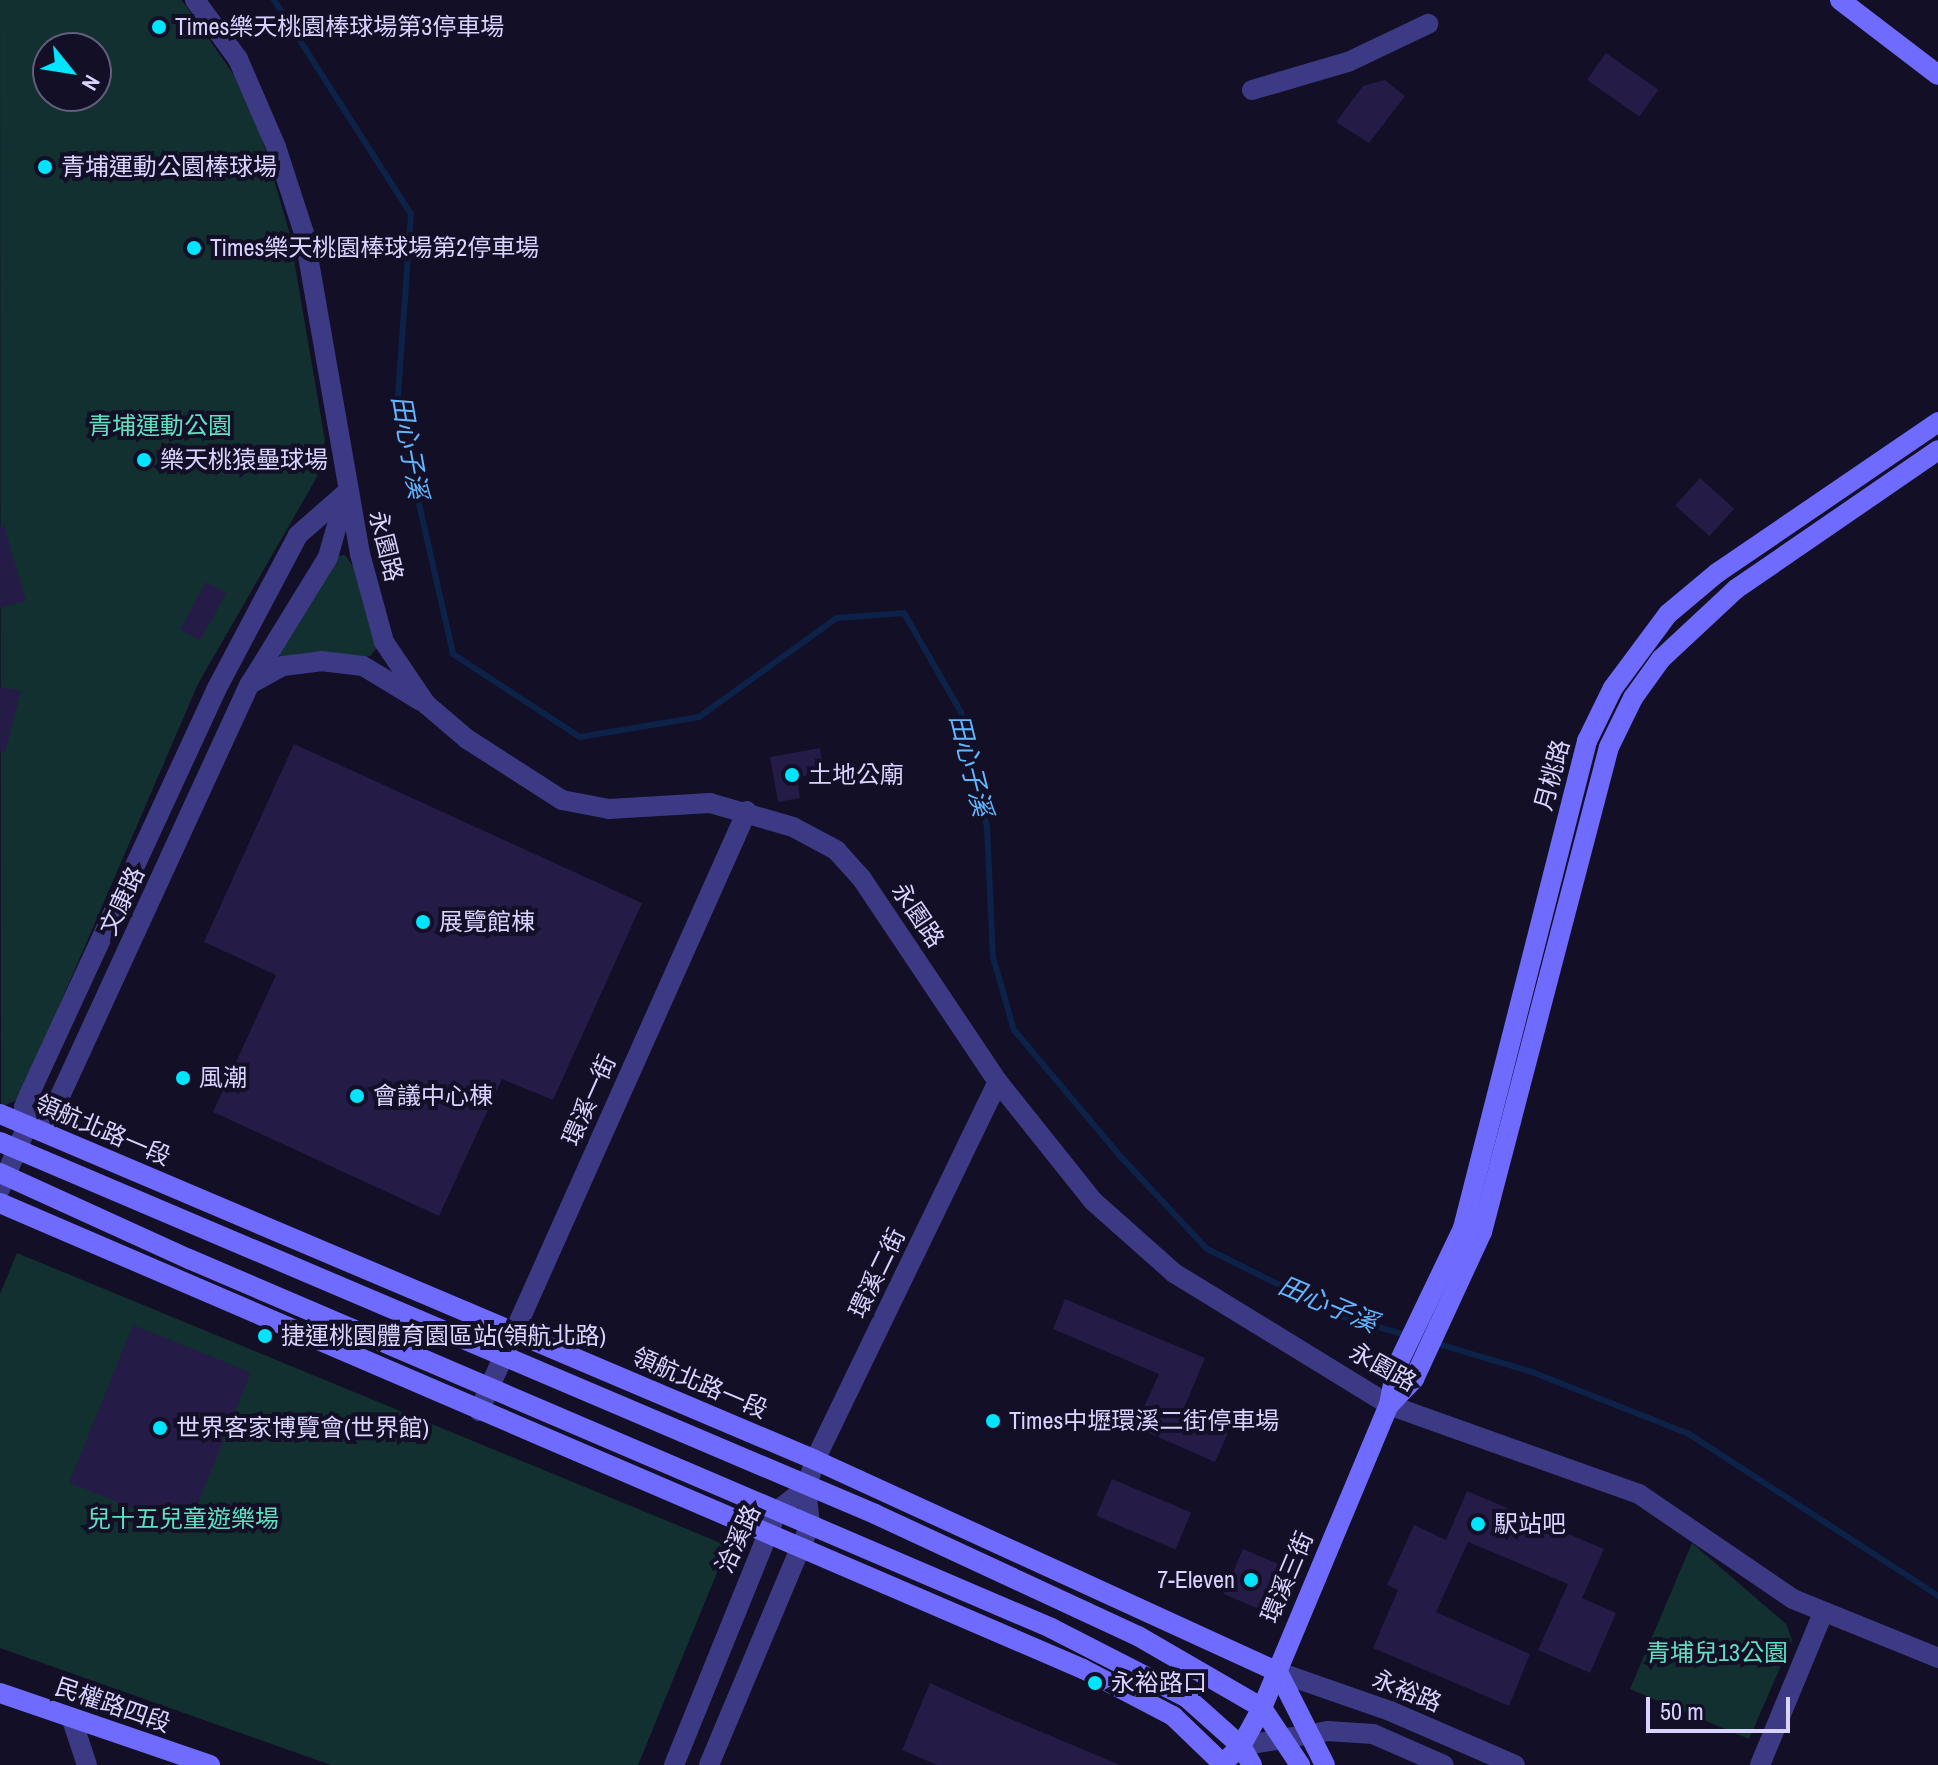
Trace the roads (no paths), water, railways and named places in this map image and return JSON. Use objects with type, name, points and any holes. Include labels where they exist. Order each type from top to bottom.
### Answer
[{"type":"street","name":"永園路","points":[[195,0],[238,59],[276,147],[304,233],[328,349],[346,493],[384,642],[426,704],[467,739],[562,800],[609,809],[710,803],[747,811],[836,850],[862,879],[998,1082],[1093,1201],[1174,1273],[1389,1405],[1639,1494],[1793,1599],[1938,1658]]},
{"type":"street","points":[[1840,0],[1938,75]]},
{"type":"street","points":[[1252,90],[1348,62],[1428,24]]},
{"type":"street","name":"月桃路","points":[[1444,1292],[1587,741],[1644,642],[1717,573],[1938,422]]},
{"type":"street","name":"月桃路","points":[[1444,1292],[1482,1232],[1609,747],[1661,659],[1736,589],[1938,450]]},
{"type":"street","name":"文康路","points":[[2,1180],[9,1146],[27,1126],[50,1117],[250,684],[328,557],[346,493]]},
{"type":"street","name":"文康路","points":[[27,1126],[24,1107],[29,1095],[216,690],[298,535],[346,493]]},
{"type":"street","points":[[216,690],[250,684],[283,666],[321,661],[363,666],[426,704]]},
{"type":"street","name":"環溪一街","points":[[479,1411],[747,811]]},
{"type":"street","points":[[1551,884],[1571,889]]},
{"type":"street","name":"環溪二街","points":[[806,1488],[815,1460],[998,1082]]},
{"type":"street","name":"領航北路一段","points":[[0,1114],[815,1460],[1278,1672]]},
{"type":"street","points":[[9,1146],[501,1359],[875,1514],[1138,1636],[1262,1708],[1286,1739],[1300,1765]]},
{"type":"street","points":[[2,1180],[1051,1628],[1186,1697],[1241,1746],[1252,1765]]},
{"type":"street","points":[[0,1203],[1083,1669],[1173,1716],[1224,1764]]},
{"type":"street","points":[[1389,1405],[1396,1368],[1444,1292]]},
{"type":"street","points":[[1389,1405],[1414,1379],[1444,1292]]},
{"type":"street","name":"環溪三街","points":[[1224,1764],[1241,1746],[1262,1708],[1389,1405]]},
{"type":"street","points":[[709,1765],[810,1525],[806,1488]]},
{"type":"street","name":"洽溪路","points":[[674,1765],[777,1511],[806,1488]]},
{"type":"street","points":[[1760,1765],[1823,1613]]},
{"type":"street","points":[[1278,1672],[1307,1735],[1325,1765]]},
{"type":"street","name":"永裕路","points":[[1278,1672],[1390,1711],[1515,1765]]},
{"type":"street","name":"民權路四段","points":[[0,1693],[210,1765]]},
{"type":"street","points":[[72,1720],[87,1765]]},
{"type":"street","points":[[1241,1746],[1307,1735],[1373,1734],[1412,1760],[1444,1765]]},
{"type":"waterway","name":"田心子溪","points":[[274,0],[411,214],[397,407],[453,654],[580,737],[699,717],[837,618],[904,613],[961,712],[987,827],[993,957],[1014,1030],[1120,1156],[1207,1249],[1344,1317],[1409,1336]]},
{"type":"waterway","name":"田心子溪","points":[[1435,1343],[1532,1372],[1689,1434],[1938,1596]]},
{"type":"place","name":"Times樂天桃園棒球場第3停車場","points":[[159,27]]},
{"type":"place","name":"青埔運動公園棒球場","points":[[45,167]]},
{"type":"place","name":"Times樂天桃園棒球場第2停車場","points":[[194,248]]},
{"type":"place","name":"樂天桃猿壘球場","points":[[144,460]]},
{"type":"place","name":"土地公廟","points":[[792,775]]},
{"type":"place","name":"展覽館棟","points":[[423,922]]},
{"type":"place","name":"風潮","points":[[183,1078]]},
{"type":"place","name":"會議中心棟","points":[[357,1096]]},
{"type":"place","name":"捷運桃園體育園區站(領航北路)","points":[[265,1336]]},
{"type":"place","name":"Times中壢環溪二街停車場","points":[[993,1421]]},
{"type":"place","name":"世界客家博覽會(世界館)","points":[[160,1428]]},
{"type":"place","name":"駅站吧","points":[[1478,1524]]},
{"type":"place","name":"7-Eleven","points":[[1251,1580]]},
{"type":"place","name":"永裕路口","points":[[1095,1683]]},
{"type":"park label","name":"青埔運動公園","points":[[160,426]]},
{"type":"park label","name":"兒十五兒童遊樂場","points":[[183,1519]]},
{"type":"park label","name":"青埔兒13公園","points":[[1717,1653]]}]
